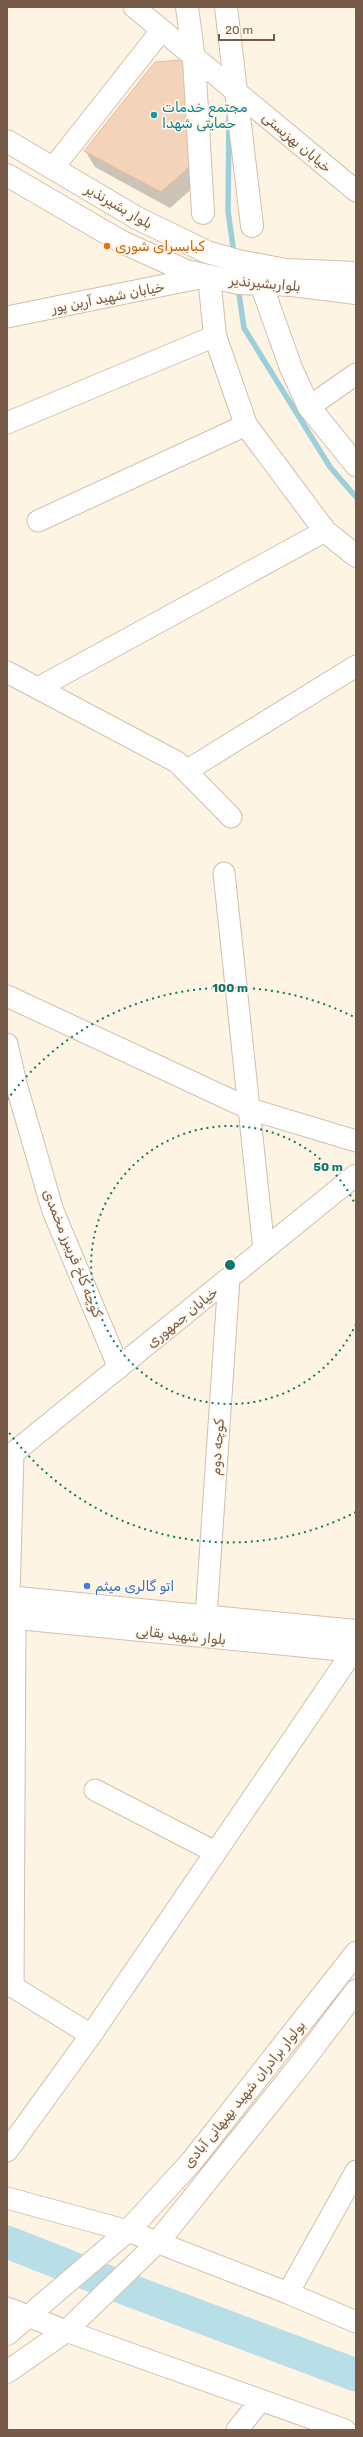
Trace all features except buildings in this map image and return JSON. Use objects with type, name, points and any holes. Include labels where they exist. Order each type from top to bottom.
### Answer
[{"type":"main road","points":[[187,7],[194,58],[203,213]]},
{"type":"main road","points":[[226,7],[238,94],[252,226]]},
{"type":"main road","name":"بلوار بشیرنذیر","points":[[7,141],[137,218],[207,252],[238,261],[286,270],[356,273]]},
{"type":"main road","name":"بلواربشیرنذیر","points":[[7,174],[122,242],[186,271],[239,283],[292,285],[356,293]]},
{"type":"main road","points":[[209,276],[215,336],[246,425],[325,531],[356,556]]},
{"type":"main road","points":[[261,284],[291,368],[309,407],[356,464]]},
{"type":"main road","name":"بلوار شهید بقایی","points":[[10,1608],[206,1617],[355,1644]]},
{"type":"main road","name":"بلوار شهید بقایی","points":[[10,1608],[355,1644]]},
{"type":"main road","name":"بولوار برادران شهید بهبهانی آبادی","points":[[128,2231],[192,2161],[356,1953]]},
{"type":"main road","name":"بولوار برادران شهید بهبهانی آبادی","points":[[157,2243],[356,1991]]},
{"type":"main road","points":[[7,2334],[27,2317]]},
{"type":"main road","points":[[7,2372],[66,2331]]},
{"type":"street","points":[[134,7],[194,58]]},
{"type":"street","points":[[53,168],[161,31]]},
{"type":"street","name":"خیابان بهزیستی","points":[[194,58],[356,191]]},
{"type":"street","name":"خیابان شهید آرین پور","points":[[7,317],[209,276]]},
{"type":"street","points":[[7,423],[215,336]]},
{"type":"street","points":[[309,407],[356,374]]},
{"type":"street","points":[[38,521],[246,425]]},
{"type":"street","points":[[38,688],[325,531]]},
{"type":"street","points":[[186,771],[356,666]]},
{"type":"street","points":[[7,672],[177,762],[232,818]]},
{"type":"street","points":[[224,873],[264,1250]]},
{"type":"street","points":[[7,996],[250,1109],[356,1140]]},
{"type":"street","name":"کوچه کاخ فریبرز مخمدی","points":[[7,1044],[16,1084],[53,1211],[119,1368]]},
{"type":"street","name":"خیابان جمهوری","points":[[10,1456],[356,1175]]},
{"type":"street","name":"کوچه دوم","points":[[206,1617],[229,1278]]},
{"type":"street","points":[[10,1456],[10,1985],[91,2035]]},
{"type":"street","points":[[7,2151],[91,2035],[355,1644]]},
{"type":"street","points":[[94,1790],[215,1852]]},
{"type":"street","points":[[288,2293],[356,2171]]},
{"type":"street","points":[[7,2198],[128,2231],[288,2293],[356,2322]]},
{"type":"street","points":[[27,2317],[128,2231]]},
{"type":"street","points":[[66,2331],[157,2243]]},
{"type":"street","points":[[7,2308],[27,2317],[345,2430]]},
{"type":"street","points":[[236,2430],[261,2400]]},
{"type":"waterway","points":[[229,117],[228,211],[234,254]]},
{"type":"waterway","points":[[238,287],[244,328],[330,467],[356,497]]},
{"type":"waterway","points":[[7,2242],[134,2292],[356,2375]]},
{"type":"place","name":"مجتمع خدمات حمایتی شهدا","points":[[154,115]]},
{"type":"place","name":"کبابسرای شوری","points":[[107,246]]},
{"type":"place","name":"اتو گالری میثم","points":[[87,1586]]}]
